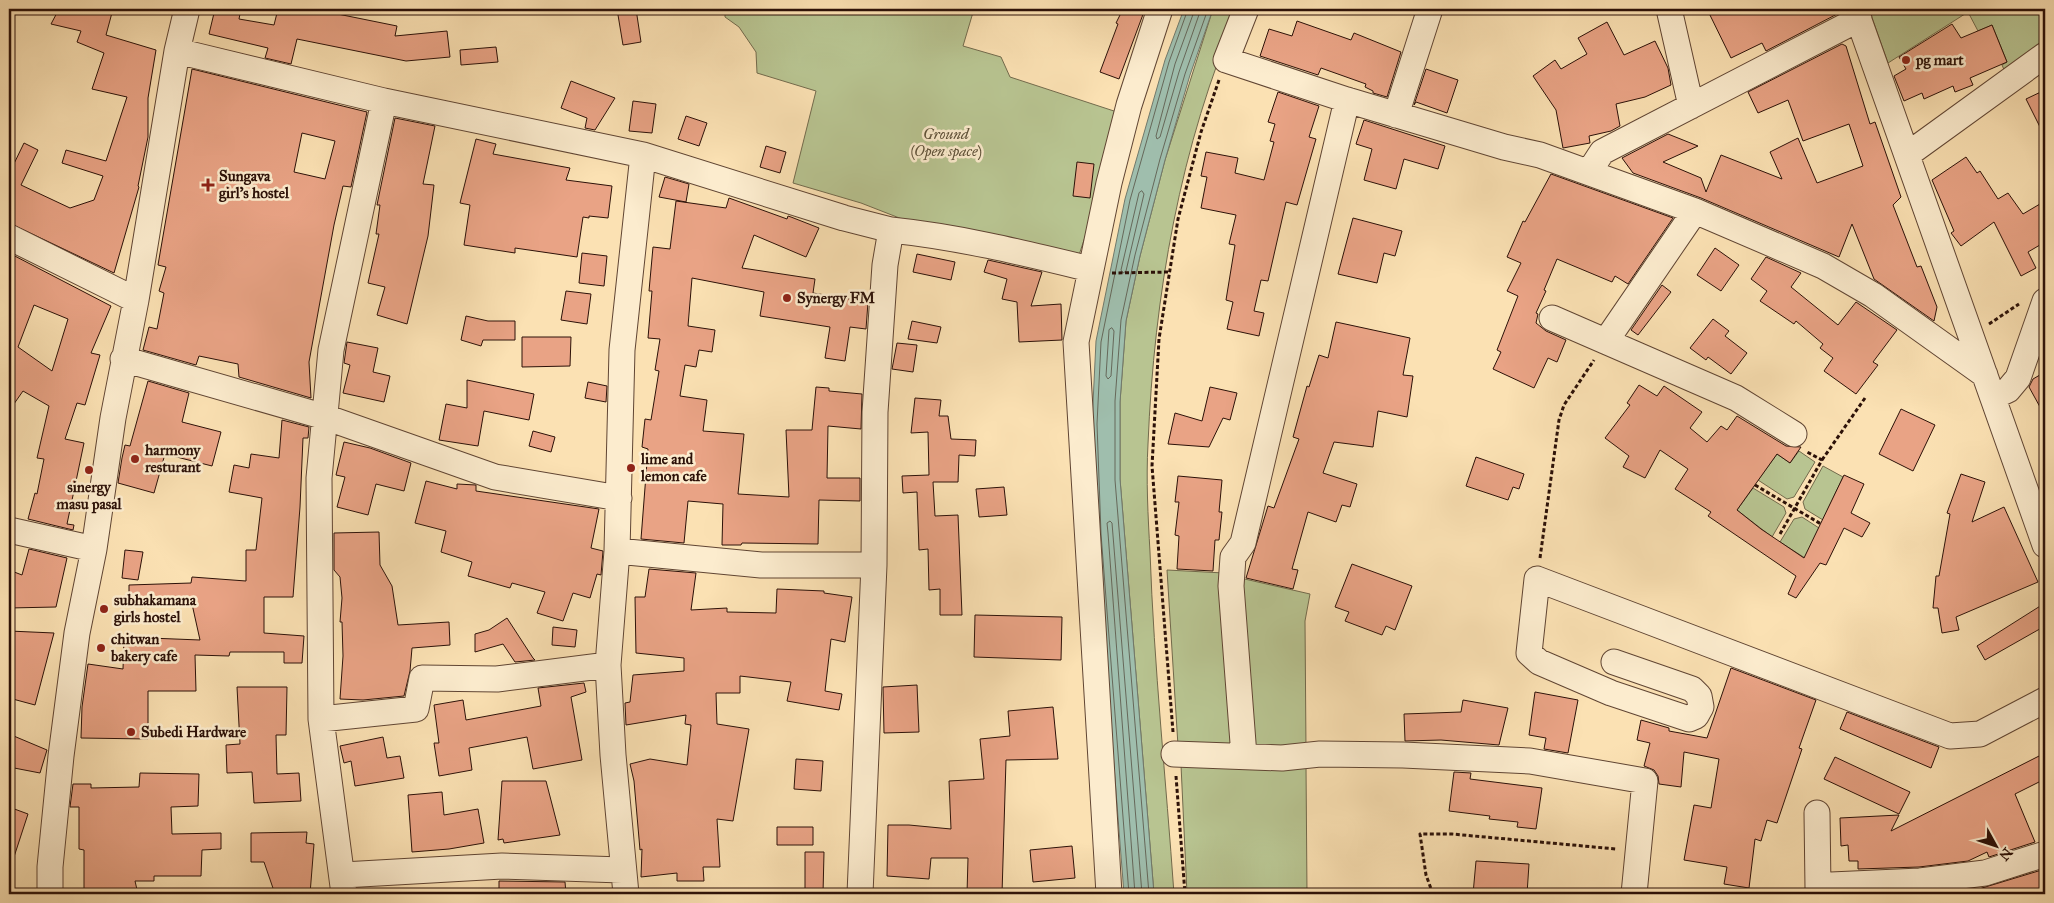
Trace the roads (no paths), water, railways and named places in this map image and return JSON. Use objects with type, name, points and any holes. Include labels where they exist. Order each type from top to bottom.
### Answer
[{"type":"street","points":[[50,894],[50,867],[61,756],[77,633],[94,549],[123,359],[136,300],[177,50],[187,9]]},
{"type":"street","points":[[1109,894],[1076,342],[1090,269],[1129,105],[1160,9]]},
{"type":"street","points":[[1246,9],[1226,60],[1396,115],[1504,147],[1540,155],[1695,211],[1823,266],[1873,295],[1989,386],[2008,390],[2018,378],[2034,302]]},
{"type":"street","points":[[1396,115],[1430,9]]},
{"type":"street","points":[[1669,9],[1691,106]]},
{"type":"street","points":[[1589,172],[1602,152],[1691,106],[1857,14],[2045,545]]},
{"type":"street","points":[[177,50],[384,101],[643,155],[844,218],[891,230],[931,234],[998,246],[1090,269]]},
{"type":"street","points":[[1907,155],[2045,55]]},
{"type":"street","points":[[1244,756],[1231,586],[1233,557],[1243,543],[1347,100]]},
{"type":"street","points":[[384,101],[331,350],[319,478],[321,719],[344,885],[502,866],[624,882],[608,665],[617,552],[622,350],[643,155]]},
{"type":"street","points":[[1606,341],[1695,211]]},
{"type":"street","points":[[860,894],[874,565],[874,412],[885,264],[891,230]]},
{"type":"street","points":[[9,236],[136,300]]},
{"type":"street","points":[[1552,318],[1736,398],[1794,434]]},
{"type":"street","points":[[123,359],[325,417],[495,478],[619,498]]},
{"type":"street","points":[[9,530],[94,549]]},
{"type":"street","points":[[617,552],[761,565],[874,565]]},
{"type":"street","points":[[1614,662],[1692,688],[1699,696],[1701,707],[1696,716],[1688,719],[1611,693],[1539,662],[1529,653],[1537,578],[1950,736],[1980,734],[2045,700]]},
{"type":"street","points":[[321,719],[416,708],[422,678],[497,679],[608,665]]},
{"type":"street","points":[[1174,754],[1282,758],[1320,754],[1403,755],[1530,761],[1645,781],[1634,894]]},
{"type":"street","points":[[1818,813],[1818,891],[1831,885],[1920,888],[1985,873],[2045,854]]},
{"type":"water","points":[[1184,9],[1213,9],[1190,75],[1140,256],[1126,321],[1120,402],[1120,479],[1154,894],[1124,894],[1096,534],[1092,424],[1096,341],[1125,199],[1165,60]]},
{"type":"place","name":"pg mart","points":[[1906,60]]},
{"type":"place","name":"Sungava girl's hostel","points":[[208,185]]},
{"type":"place","name":"Synergy FM","points":[[787,298]]},
{"type":"place","name":"harmony resturant","points":[[135,459]]},
{"type":"place","name":"lime and lemon cafe","points":[[631,468]]},
{"type":"place","name":"sinergy masu pasal","points":[[89,470]]},
{"type":"place","name":"subhakamana girls hostel","points":[[104,609]]},
{"type":"place","name":"chitwan bakery cafe","points":[[101,648]]},
{"type":"place","name":"Subedi Hardware","points":[[131,732]]},
{"type":"park label","name":"Ground (Open space)","points":[[946,142]]}]
